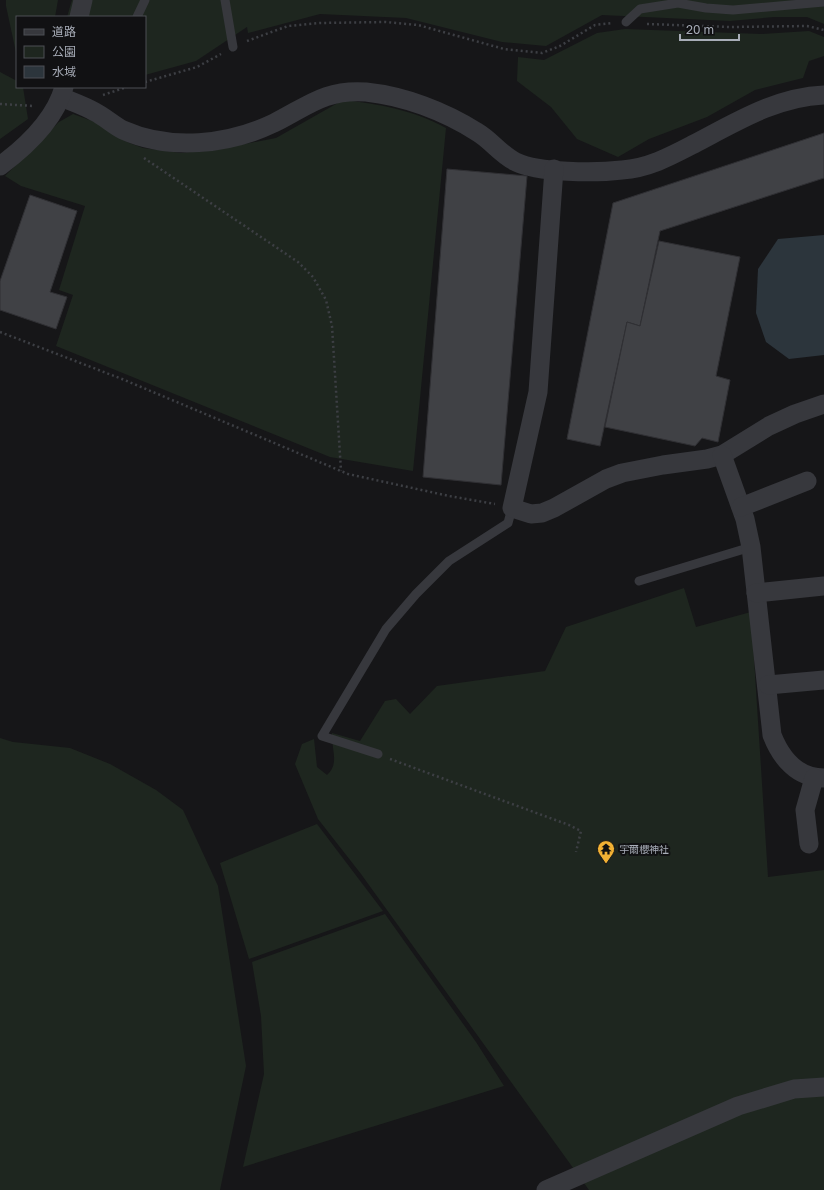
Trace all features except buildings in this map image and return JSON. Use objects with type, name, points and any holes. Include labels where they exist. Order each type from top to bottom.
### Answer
[{"type":"street","points":[[79,16],[83,0]]},
{"type":"street","points":[[0,166],[31,139],[50,118],[60,97],[95,112],[131,133],[150,140],[175,144],[253,133],[324,96],[342,92],[364,92],[386,95],[420,104],[448,116],[478,132],[516,162],[531,167],[593,171],[640,168],[676,154],[751,114],[800,97],[824,95]]},
{"type":"street","points":[[554,169],[538,392],[512,508],[531,514],[542,513],[554,508],[606,479],[622,473],[663,465],[707,459],[722,455],[769,426],[824,404]]},
{"type":"street","points":[[722,455],[752,547],[756,593],[768,685],[772,735],[777,749],[786,761],[798,771],[819,778],[805,810],[809,844]]},
{"type":"street","points":[[740,507],[807,481]]},
{"type":"street","points":[[756,593],[824,586]]},
{"type":"street","points":[[768,685],[824,680]]},
{"type":"street","points":[[546,1190],[738,1106],[794,1089],[824,1087]]},
{"type":"lane","points":[[137,16],[145,0]]},
{"type":"lane","points":[[225,0],[233,47]]},
{"type":"lane","points":[[626,22],[640,9],[677,2],[706,8],[733,10],[824,2]]},
{"type":"lane","points":[[378,754],[322,736],[386,629],[416,594],[449,561],[508,523],[512,508]]},
{"type":"lane","points":[[639,582],[752,547]]},
{"type":"path","points":[[146,82],[197,67],[233,47],[288,26],[320,23],[385,22],[418,25],[504,49],[542,53],[560,46],[595,25],[626,22],[730,27],[807,26],[824,30]]},
{"type":"path","points":[[0,104],[60,97]]},
{"type":"path","points":[[131,133],[136,151],[145,159],[298,262],[313,277],[326,300],[332,326],[341,471]]},
{"type":"path","points":[[0,332],[122,379],[341,471],[371,479],[512,508]]},
{"type":"path","points":[[378,754],[581,831],[576,852]]},
{"type":"green space","points":[[6,0],[58,0],[55,16],[16,16],[16,52]]},
{"type":"green space","points":[[72,0],[824,0],[824,24],[807,17],[774,17],[730,21],[602,15],[546,46],[502,42],[406,18],[320,14],[248,33],[247,27],[196,61],[146,75],[146,16],[67,16]]},
{"type":"green space","points":[[625,29],[761,34],[809,31],[824,37],[824,56],[809,61],[803,78],[755,90],[707,117],[649,139],[618,157],[577,139],[551,107],[517,81],[518,57],[544,60],[597,33]]},
{"type":"green space","points":[[0,72],[16,80],[16,88],[23,88],[28,119],[0,139]]},
{"type":"green space","points":[[343,100],[408,112],[446,128],[413,471],[330,457],[56,346],[73,295],[59,290],[85,206],[21,186],[5,176],[59,122],[73,114],[95,122],[127,142],[143,148],[181,153],[214,150],[276,138]]},
{"type":"green space","points":[[684,588],[696,627],[751,612],[768,877],[824,870],[824,1190],[589,1190],[361,874],[318,819],[295,764],[302,744],[314,739],[317,767],[327,775],[331,771],[334,761],[332,733],[360,741],[385,701],[396,699],[410,714],[437,686],[545,671],[566,627]]},
{"type":"green space","points":[[0,738],[13,742],[70,748],[110,764],[156,790],[183,810],[218,886],[246,1066],[220,1190],[0,1190]]},
{"type":"green space","points":[[317,824],[383,911],[249,959],[220,863]]},
{"type":"green space","points":[[385,914],[476,1042],[504,1086],[243,1167],[264,1074],[261,1016],[252,962]]},
{"type":"water","points":[[824,235],[824,355],[789,359],[766,342],[756,313],[758,269],[778,239]]},
{"type":"place","name":"宇爾櫻神社","points":[[606,864]]}]
